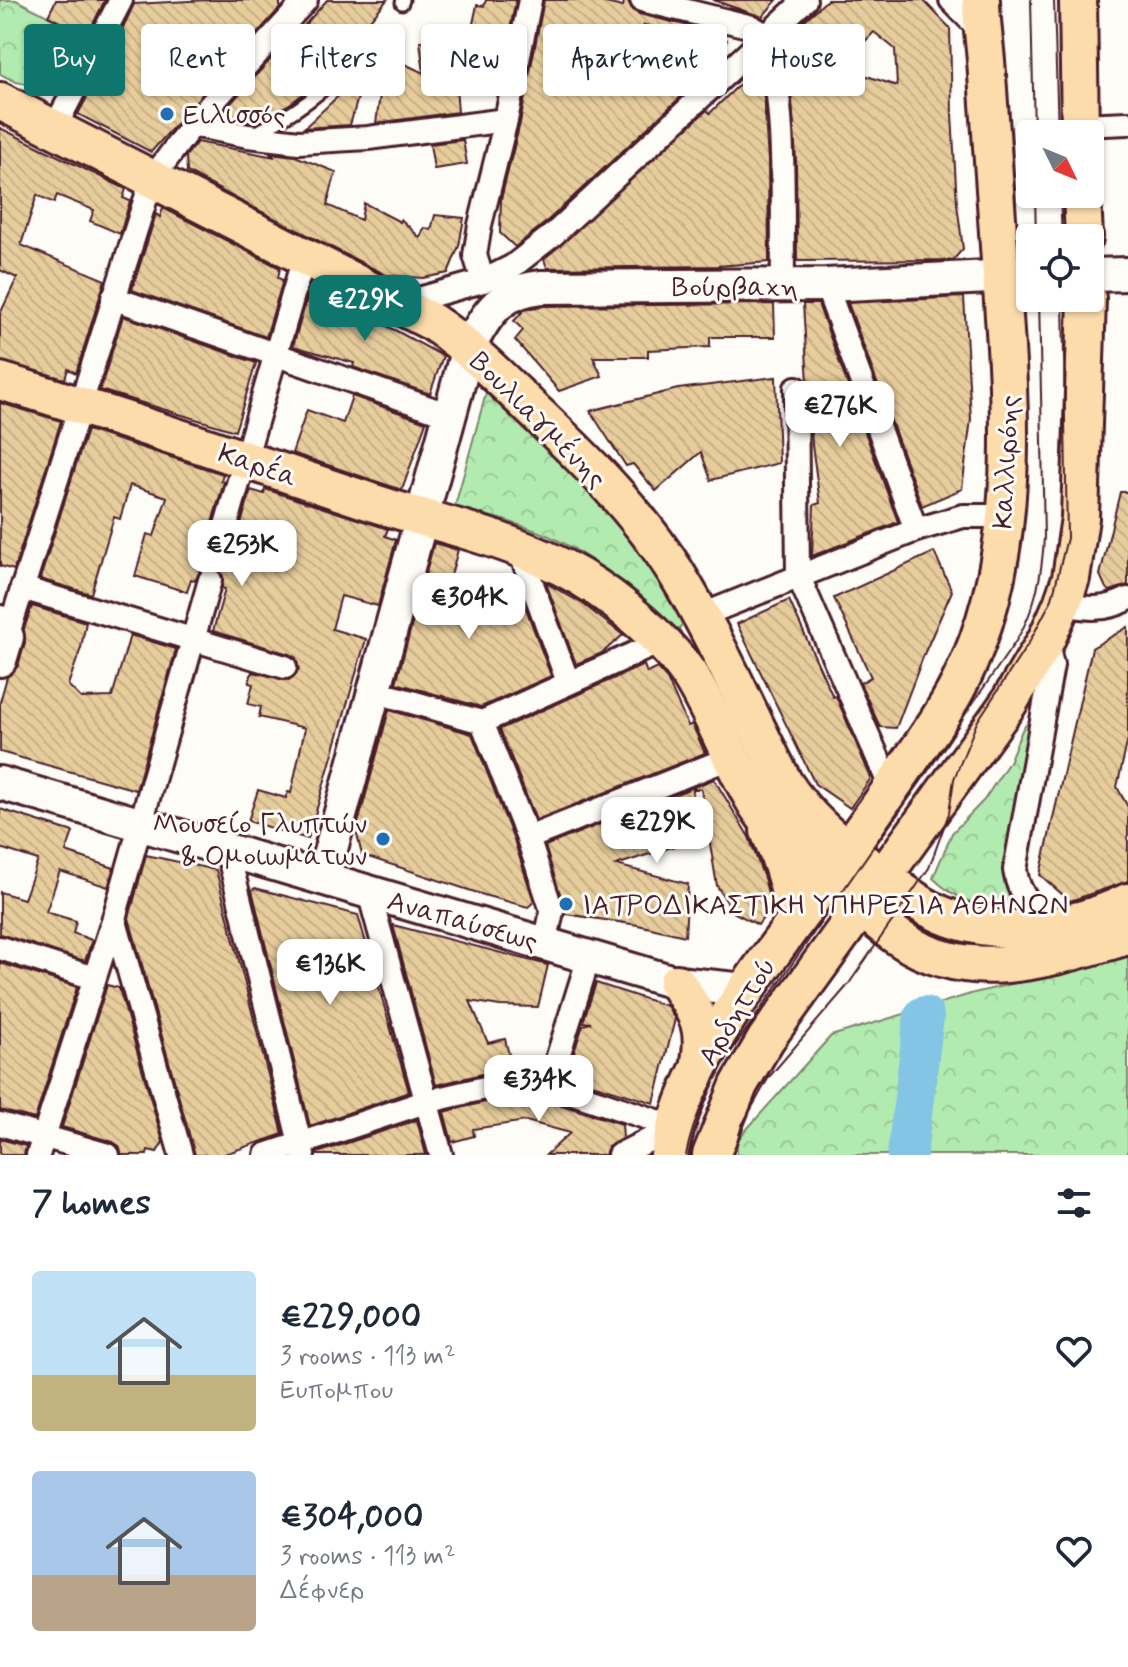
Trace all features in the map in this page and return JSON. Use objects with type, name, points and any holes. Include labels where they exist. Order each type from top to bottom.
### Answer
[{"type":"main road","points":[[1078,0],[1080,120]]},
{"type":"main road","name":"Καλλιρόης","points":[[836,864],[936,724],[962,680],[997,570],[1009,466],[1016,275],[983,18]]},
{"type":"main road","name":"Βουλιαγμένης","points":[[0,101],[432,322],[468,348],[558,434],[643,525],[675,570],[784,783],[810,819],[863,908],[901,939],[922,951],[953,962],[980,966],[1044,959],[1128,936]]},
{"type":"main road","points":[[863,908],[1008,704],[1046,640],[1062,604],[1071,578],[1080,518],[1087,312]]},
{"type":"main road","name":"Καρέα","points":[[0,381],[518,546],[584,580],[660,642]]},
{"type":"main road","name":"Βουλιαγμένης","points":[[660,642],[693,681],[758,807],[781,836],[836,864],[885,878],[932,910],[960,922],[1007,927],[1062,924],[1101,915],[1128,902]]},
{"type":"main road","points":[[758,807],[780,858],[795,922]]},
{"type":"main road","name":"Αρδηττού","points":[[672,1141],[700,1065],[745,990],[836,864]]},
{"type":"main road","name":"Αρδηττού","points":[[711,1155],[739,1085],[766,1039],[863,908]]},
{"type":"main road","points":[[677,983],[700,1018],[704,1038],[700,1065]]},
{"type":"street","points":[[54,129],[121,0]]},
{"type":"street","points":[[2,640],[22,588],[152,179],[192,125],[306,0]]},
{"type":"street","points":[[483,281],[475,255],[480,225],[506,120],[530,0]]},
{"type":"street","points":[[642,0],[678,4],[743,24]]},
{"type":"street","points":[[780,24],[805,0]]},
{"type":"street","points":[[951,0],[983,18]]},
{"type":"street","points":[[397,305],[483,281],[513,266],[554,234],[743,59]]},
{"type":"street","points":[[778,96],[783,285]]},
{"type":"street","points":[[192,125],[299,142],[368,138],[506,120]]},
{"type":"street","points":[[1104,126],[1128,123]]},
{"type":"street","points":[[222,539],[304,257]]},
{"type":"street","points":[[1104,275],[1128,274]]},
{"type":"street","name":"Βούρβαχη","points":[[323,878],[468,348],[485,318],[508,295],[542,287],[826,285],[1016,275]]},
{"type":"street","points":[[826,285],[916,530]]},
{"type":"street","points":[[113,298],[449,415]]},
{"type":"street","points":[[796,388],[798,575],[891,788]]},
{"type":"street","points":[[700,616],[916,530],[963,516],[1005,516]]},
{"type":"street","points":[[518,546],[568,682]]},
{"type":"street","points":[[41,1146],[114,918],[210,580]]},
{"type":"street","points":[[22,588],[285,667]]},
{"type":"street","points":[[1062,604],[1093,610],[1115,606],[1128,599]]},
{"type":"street","points":[[1046,640],[1052,665],[1015,870],[1017,884],[1031,906],[1062,924]]},
{"type":"street","points":[[373,691],[482,722],[660,642]]},
{"type":"street","points":[[482,722],[528,838],[552,911],[545,944]]},
{"type":"street","points":[[528,838],[732,757]]},
{"type":"street","name":"Αναπαύσεως","points":[[0,783],[677,983],[745,990]]},
{"type":"street","points":[[227,849],[302,1150]]},
{"type":"street","points":[[369,892],[441,1155]]},
{"type":"street","points":[[114,918],[181,1155]]},
{"type":"street","points":[[0,948],[94,978]]},
{"type":"street","points":[[549,1085],[589,957]]},
{"type":"street","points":[[266,1155],[302,1150],[425,1102],[523,1079],[549,1085],[672,1141]]},
{"type":"street","points":[[0,1124],[41,1146],[108,1155]]},
{"type":"street","points":[[619,1155],[672,1141]]},
{"type":"lane","points":[[248,136],[293,113],[317,96]]},
{"type":"green space","points":[[0,0],[16,0],[63,24],[24,24],[24,83],[0,74]]},
{"type":"green space","points":[[486,393],[595,497],[636,546],[686,620],[677,632],[617,579],[567,545],[526,527],[455,506]]},
{"type":"green space","points":[[1039,708],[1044,711],[1002,870],[1020,912],[963,899],[933,878],[952,833],[984,800],[1009,762],[1022,730]]},
{"type":"green space","points":[[1128,956],[1128,1155],[737,1155],[737,1140],[831,1036],[974,993]]},
{"type":"building","points":[[56,0],[105,0],[93,24],[64,24],[48,16]]},
{"type":"building","points":[[280,0],[280,8],[255,36],[255,24],[141,24],[141,96],[201,96],[151,152],[78,114],[88,96],[125,96],[125,24],[134,4]]},
{"type":"building","points":[[327,0],[387,0],[367,24],[306,24]]},
{"type":"building","points":[[486,0],[516,0],[511,24],[473,24],[477,5],[484,6]]},
{"type":"building","points":[[544,0],[592,0],[623,7],[624,0],[628,0],[632,10],[639,14],[681,24],[543,24],[543,96],[682,96],[515,247],[500,233],[501,199],[527,96]]},
{"type":"building","points":[[713,0],[777,0],[762,17]]},
{"type":"building","points":[[827,0],[923,0],[950,28],[957,204],[963,249],[953,260],[797,261],[792,96],[865,96],[865,75],[897,86],[895,49],[874,32],[865,41],[865,24],[801,24]]},
{"type":"building","points":[[271,59],[271,96],[300,96],[256,123],[228,118],[222,113],[237,96],[255,96],[255,77]]},
{"type":"building","points":[[405,64],[421,72],[421,96],[457,96],[458,112],[376,123],[380,96],[405,96]]},
{"type":"building","points":[[743,81],[743,96],[764,96],[769,262],[717,266],[547,268],[544,259],[707,110],[710,113]]},
{"type":"building","points":[[338,96],[358,96],[350,125],[304,128]]},
{"type":"building","points":[[0,128],[126,189],[123,198],[130,201],[120,234],[90,221],[94,210],[57,195],[54,203],[37,195],[21,245],[105,280],[76,373],[68,369],[65,379],[0,361],[0,314],[17,278],[0,270]]},
{"type":"building","points":[[463,140],[467,164],[434,169],[430,144]]},
{"type":"building","points":[[197,142],[275,157],[269,153],[295,156],[336,172],[327,205],[361,220],[364,203],[400,222],[401,219],[420,238],[424,228],[431,230],[435,215],[464,218],[459,246],[448,273],[423,278],[386,275],[233,197],[187,172],[186,156]]},
{"type":"building","points":[[163,208],[280,268],[278,278],[283,280],[266,337],[132,290],[156,214],[160,217]]},
{"type":"building","points":[[311,285],[443,356],[430,394],[353,367],[354,363],[293,346]]},
{"type":"building","points":[[964,297],[971,419],[962,489],[922,506],[848,303]]},
{"type":"building","points":[[774,304],[775,337],[710,337],[710,347],[648,350],[648,357],[593,357],[602,376],[559,391],[515,340],[523,330],[514,321],[524,310],[544,306]]},
{"type":"building","points":[[803,304],[818,304],[898,522],[812,556],[814,505],[820,503],[812,445]]},
{"type":"building","points":[[123,316],[256,363],[235,431],[100,390]]},
{"type":"building","points":[[776,377],[779,463],[711,480],[701,452],[656,491],[633,464],[626,466],[590,411],[678,389]]},
{"type":"building","points":[[352,396],[426,422],[402,490],[292,453],[307,410],[343,423]]},
{"type":"building","points":[[0,403],[61,421],[14,570],[0,566]]},
{"type":"building","points":[[87,430],[223,474],[221,481],[224,482],[208,536],[211,548],[217,552],[226,552],[235,544],[251,490],[264,494],[265,489],[388,529],[385,536],[396,540],[378,606],[341,596],[332,629],[366,639],[308,839],[248,821],[258,790],[286,798],[288,792],[291,793],[305,728],[259,717],[261,707],[248,704],[253,684],[249,683],[252,672],[289,680],[299,670],[296,658],[213,631],[225,589],[222,588],[223,576],[215,567],[201,569],[195,581],[191,579],[187,592],[135,576],[147,534],[154,536],[167,497],[130,485],[120,519],[114,517],[91,594],[40,579]]},
{"type":"building","points":[[1120,492],[1128,492],[1128,585],[1110,591],[1100,575]]},
{"type":"building","points":[[434,543],[458,550],[451,575],[465,579],[455,613],[518,587],[551,676],[481,707],[396,683]]},
{"type":"building","points":[[934,552],[952,591],[896,728],[880,727],[860,683],[871,677],[834,598]]},
{"type":"building","points":[[546,583],[583,604],[623,635],[602,653],[576,664]]},
{"type":"building","points":[[789,600],[833,697],[836,696],[871,778],[850,808],[815,784],[737,624]]},
{"type":"building","points":[[32,606],[86,622],[68,685],[81,698],[112,697],[130,635],[176,649],[136,790],[0,752],[0,702],[7,677],[18,666],[25,643],[24,629]]},
{"type":"building","points":[[1128,627],[1128,739],[1117,787],[1128,807],[1128,881],[1070,901],[1040,875],[1092,648]]},
{"type":"building","points":[[644,665],[647,673],[657,668],[667,679],[688,726],[692,724],[705,753],[536,820],[500,729]]},
{"type":"building","points":[[389,710],[472,734],[515,843],[534,902],[528,907],[362,855],[356,831]]},
{"type":"building","points":[[714,779],[749,837],[765,881],[771,907],[758,925],[733,912],[717,886],[701,789],[693,789],[690,841],[616,865],[688,884],[685,936],[566,914],[545,846]]},
{"type":"building","points":[[0,809],[73,832],[66,852],[114,868],[108,887],[60,871],[46,912],[76,921],[73,933],[92,940],[85,961],[0,934],[0,892],[24,899],[38,860],[0,848]]},
{"type":"building","points":[[146,855],[216,870],[283,1134],[222,1155],[195,1155],[129,918]]},
{"type":"building","points":[[255,888],[358,915],[409,1092],[310,1126],[252,890]]},
{"type":"building","points":[[393,925],[548,965],[538,1007],[470,1001],[488,1043],[505,1039],[512,1067],[436,1085]]},
{"type":"building","points":[[0,963],[77,987],[35,1119],[0,1110]]},
{"type":"building","points":[[596,983],[667,1006],[675,1019],[654,1103],[566,1076],[583,1025],[591,1023],[583,1022]]},
{"type":"building","points":[[107,985],[119,988],[163,1142],[157,1152],[148,1150],[147,1155],[122,1155],[119,1146],[113,1142],[62,1127]]},
{"type":"building","points":[[523,1093],[622,1124],[623,1138],[608,1147],[605,1155],[546,1155],[570,1133],[526,1121],[473,1129],[474,1136],[452,1142],[444,1112]]},
{"type":"building","points":[[417,1120],[426,1155],[317,1155],[317,1153]]},
{"type":"building","points":[[0,1139],[26,1146],[24,1155],[0,1155]]},
{"type":"waterway","points":[[907,1155],[924,1016]]},
{"type":"tram line","points":[[1031,0],[1034,120]]},
{"type":"tram line","points":[[1054,0],[1058,120]]},
{"type":"tram line","points":[[1035,208],[1036,224]]},
{"type":"tram line","points":[[1061,208],[1061,224]]},
{"type":"tram line","points":[[686,1155],[704,1101],[731,1052],[1016,641],[1029,616],[1040,578],[1044,537],[1039,312]]},
{"type":"tram line","points":[[733,1155],[742,1125],[769,1077],[848,985],[929,868],[949,813],[954,779],[977,722],[1030,641],[1052,599],[1067,538],[1063,312]]},
{"type":"place","name":"Ειλισσός","points":[[167,114]]},
{"type":"place","name":"Μουσείο Γλυπτών & Ομοιωμάτων","points":[[383,839]]},
{"type":"place","name":"ΙΑΤΡΟΔΙΚΑΣΤΙΚΗ ΥΠΗΡΕΣΙΑ ΑΘΗΝΩΝ","points":[[566,904]]}]
